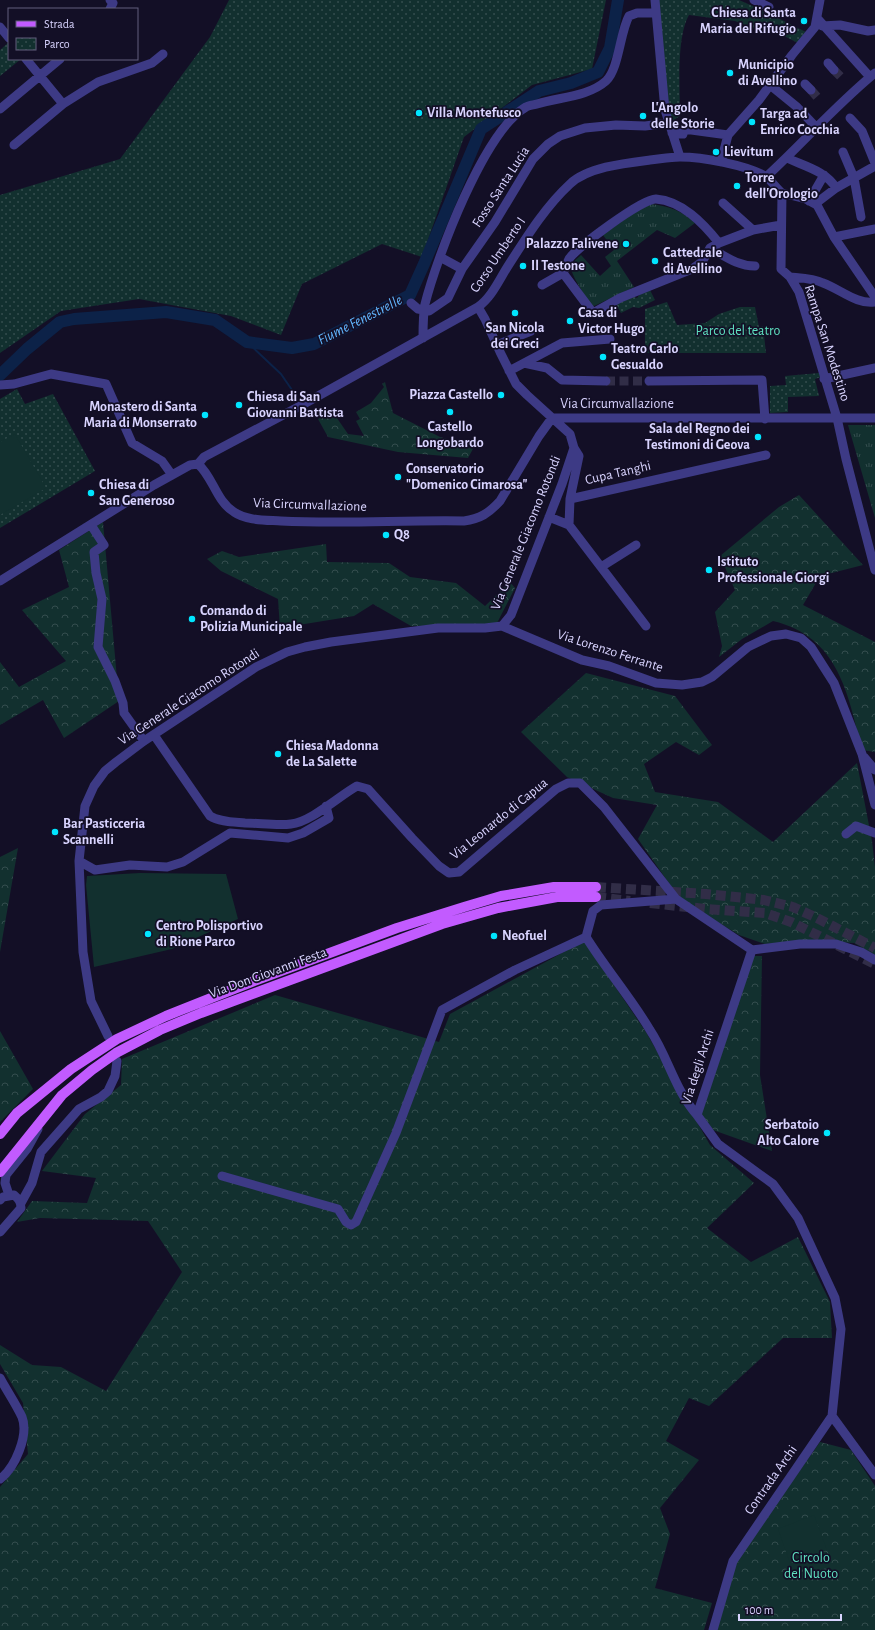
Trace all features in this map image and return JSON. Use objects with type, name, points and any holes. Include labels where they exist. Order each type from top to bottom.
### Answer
[{"type":"main road","name":"Via Don Giovanni Festa","points":[[0,1134],[17,1114],[71,1069],[117,1039],[166,1016],[254,981],[397,928],[501,896],[549,888],[596,892],[557,897],[498,908],[466,916],[201,1013],[160,1030],[116,1053],[92,1070],[62,1095],[44,1115],[0,1172]]},
{"type":"street","points":[[655,0],[664,110],[680,157]]},
{"type":"street","points":[[754,0],[769,6]]},
{"type":"street","points":[[721,162],[728,135],[747,118],[800,44],[810,34],[816,23],[820,0]]},
{"type":"street","points":[[423,334],[425,304],[440,257],[480,163],[507,124],[526,107],[591,90],[607,80],[613,68],[629,16],[637,13],[655,13]]},
{"type":"street","points":[[816,23],[833,30],[873,75],[816,127],[787,158],[766,177],[782,193],[812,202],[817,205],[834,237],[875,296]]},
{"type":"street","points":[[833,30],[840,25],[868,31],[875,30]]},
{"type":"street","points":[[0,27],[8,37]]},
{"type":"street","points":[[14,145],[63,104],[98,82],[152,63],[164,54]]},
{"type":"street","points":[[27,60],[63,104]]},
{"type":"street","points":[[0,109],[59,60]]},
{"type":"street","points":[[770,85],[797,107],[816,127]]},
{"type":"street","points":[[812,202],[875,164],[862,132],[850,118]]},
{"type":"street","name":"Fosso Santa Lucia","points":[[412,303],[415,308],[419,310],[432,310],[448,298],[462,269],[495,222],[533,158],[548,144],[560,136],[585,128],[616,125],[644,126],[669,123]]},
{"type":"street","points":[[672,133],[683,134],[684,129],[728,135]]},
{"type":"street","points":[[843,152],[854,178],[861,217]]},
{"type":"street","name":"Corso Umberto I","points":[[0,580],[172,475],[190,465],[198,464],[204,458],[302,406],[423,334],[478,307],[489,296],[536,223],[570,183],[598,169],[621,163],[680,157],[721,162],[755,172],[766,177]]},
{"type":"street","points":[[787,158],[824,175],[832,181],[836,188]]},
{"type":"street","points":[[812,202],[824,175]]},
{"type":"street","name":"Rampa San Modestino","points":[[782,193],[781,268],[790,277],[799,292],[837,418],[846,459],[875,570]]},
{"type":"street","points":[[542,285],[563,273],[569,258],[607,226],[628,211],[653,199],[668,201],[690,213],[708,228],[719,243]]},
{"type":"street","points":[[723,203],[753,230]]},
{"type":"street","points":[[563,273],[593,313],[620,298],[692,269],[702,262],[710,248],[719,243],[753,230],[781,225]]},
{"type":"street","points":[[834,237],[875,229]]},
{"type":"street","points":[[710,248],[744,266],[755,266]]},
{"type":"street","points":[[440,257],[462,269]]},
{"type":"street","points":[[790,277],[809,278],[868,303],[875,302]]},
{"type":"street","name":"Via Generale Giacomo Rotondi","points":[[108,1036],[91,1001],[83,952],[79,861],[85,806],[88,797],[105,771],[144,741],[256,667],[287,652],[305,646],[438,628],[485,628],[502,626],[511,615],[562,484],[574,448],[570,434],[516,384],[478,307]]},
{"type":"street","points":[[497,345],[531,331]]},
{"type":"street","points":[[509,372],[562,343],[610,339]]},
{"type":"street","points":[[524,363],[547,368],[562,380],[606,381]]},
{"type":"street","points":[[824,379],[875,368]]},
{"type":"street","points":[[0,385],[14,384],[51,374],[106,384],[132,443],[162,460],[172,475]]},
{"type":"street","points":[[649,381],[762,380],[765,418]]},
{"type":"street","name":"Via Circumvallazione","points":[[198,464],[204,470],[226,506],[233,512],[252,519],[303,522],[464,521],[483,516],[492,510],[500,501],[539,436],[552,418],[875,418]]},
{"type":"street","points":[[569,525],[570,499],[579,456],[574,448]]},
{"type":"street","name":"Cupa Tanghi","points":[[570,499],[766,455]]},
{"type":"street","points":[[549,517],[569,525],[646,626]]},
{"type":"street","points":[[92,525],[104,545],[94,552],[96,573],[102,599],[98,647],[123,703],[124,713],[144,741]]},
{"type":"street","points":[[601,567],[636,545]]},
{"type":"street","name":"Via Lorenzo Ferrante","points":[[502,626],[582,660],[609,666],[656,683],[682,685],[702,682],[712,677],[748,647],[771,636],[786,634],[801,638],[811,647],[834,683],[862,754],[875,805]]},
{"type":"street","name":"Via Leonardo di Capua","points":[[154,735],[210,816],[214,819],[240,822],[292,824],[311,816],[357,786],[368,789],[412,838],[439,866],[449,873],[459,872],[556,789],[568,783],[580,783],[604,807],[676,899]]},
{"type":"street","points":[[862,754],[875,770]]},
{"type":"street","points":[[79,861],[96,870],[130,865],[167,868],[183,862],[230,833],[288,838],[303,833],[329,818],[326,806]]},
{"type":"street","points":[[846,834],[856,826],[875,833]]},
{"type":"street","points":[[697,1115],[686,1102],[651,1030],[604,965],[586,937],[593,911],[601,905],[676,899],[752,950],[800,944],[836,944],[862,952],[875,960]]},
{"type":"street","points":[[222,1176],[338,1209],[346,1222],[351,1225],[356,1222],[396,1133],[442,1010],[515,970],[586,937]]},
{"type":"street","name":"Via degli Archi","points":[[752,950],[697,1115],[718,1144],[773,1184],[798,1218],[835,1298],[841,1329],[832,1416]]},
{"type":"street","points":[[0,1232],[21,1208],[21,1203],[32,1183],[41,1152],[79,1109],[101,1097],[108,1091],[115,1076],[117,1061]]},
{"type":"street","points":[[9,1195],[5,1183],[6,1175],[27,1148],[44,1115]]},
{"type":"street","points":[[0,1200],[3,1197],[14,1195],[21,1203]]},
{"type":"street","points":[[0,1378],[22,1418],[23,1433],[18,1455],[4,1476],[0,1479]]},
{"type":"street","points":[[832,1416],[875,1475]]},
{"type":"street","name":"Contrada Archi","points":[[713,1630],[732,1561],[832,1416]]},
{"type":"green space","points":[[229,0],[606,0],[592,69],[532,85],[464,137],[422,257],[382,244],[302,284],[281,335],[231,316],[139,299],[61,311],[0,353],[0,195],[120,159],[210,37]]},
{"type":"green space","points":[[655,0],[739,0],[810,34],[800,44],[784,36],[760,31],[735,21],[689,15],[685,25],[680,50],[680,116],[669,123]]},
{"type":"green space","points":[[8,43],[8,60],[20,60],[0,76],[0,50]]},
{"type":"green space","points":[[651,204],[664,206],[675,210],[685,215],[695,223],[675,238],[657,230],[617,261],[634,287],[592,307],[574,276],[571,267],[573,263],[581,255],[600,276],[611,266],[605,257],[614,250],[603,235],[632,214]]},
{"type":"green space","points":[[650,290],[655,300],[639,308],[633,307],[621,313],[616,304],[634,297],[637,298],[640,294]]},
{"type":"green space","name":"Parco del teatro","points":[[667,302],[677,325],[705,323],[719,314],[740,307],[755,307],[759,327],[763,326],[766,353],[645,353],[645,309]]},
{"type":"green space","points":[[819,373],[821,377],[815,379],[819,396],[788,397],[788,412],[770,413],[770,386],[786,385],[785,376]]},
{"type":"green space","points":[[385,382],[393,413],[440,437],[474,447],[468,458],[398,452],[328,437],[318,419],[332,411],[348,434],[364,436],[356,421],[360,419],[356,412],[371,403],[384,387],[382,384]]},
{"type":"green space","points":[[17,389],[25,404],[53,394],[95,471],[0,528],[0,399]]},
{"type":"green space","points":[[848,425],[875,425],[875,518]]},
{"type":"green space","points":[[15,434],[46,488],[0,515],[0,442]]},
{"type":"green space","points":[[799,495],[863,565],[820,576],[803,605],[875,642],[875,752],[862,750],[851,708],[837,670],[826,654],[813,640],[795,629],[773,621],[742,639],[719,657],[722,646],[715,612],[735,590],[720,556],[779,507]]},
{"type":"green space","points":[[103,522],[119,701],[64,738],[43,700],[0,725],[0,662],[19,687],[66,661],[22,610],[69,587],[59,550]]},
{"type":"green space","points":[[326,544],[327,562],[389,563],[410,577],[456,583],[485,606],[510,582],[515,588],[496,625],[411,626],[373,604],[354,616],[280,628],[278,599],[221,571],[207,559],[222,551],[239,557]]},
{"type":"green space","points":[[586,673],[675,696],[712,745],[699,755],[676,742],[644,764],[655,792],[718,802],[773,842],[857,763],[872,841],[875,867],[875,955],[854,943],[819,941],[765,944],[739,935],[680,899],[638,839],[657,805],[613,798],[567,777],[521,732]]},
{"type":"green space","points":[[18,848],[0,952],[0,857]]},
{"type":"green space","name":"Centro Polisportivo di Rione Parco","points":[[140,873],[226,874],[238,919],[172,949],[94,967],[86,885],[87,876]]},
{"type":"green space","points":[[584,941],[646,1032],[710,1145],[754,1183],[707,1228],[751,1262],[798,1237],[830,1302],[832,1338],[783,1338],[709,1406],[689,1398],[666,1441],[699,1460],[660,1508],[670,1534],[655,1588],[712,1603],[704,1630],[0,1630],[0,1487],[28,1454],[23,1403],[0,1364],[0,1345],[32,1365],[61,1367],[106,1391],[182,1272],[148,1221],[40,1218],[17,1222],[32,1201],[87,1203],[96,1178],[42,1171],[85,1114],[121,1085],[122,1059],[275,995],[439,1042],[450,1014]]},
{"type":"green space","points":[[753,956],[762,956],[760,1075],[772,1151],[713,1130],[701,1114]]},
{"type":"green space","points":[[0,1031],[33,1089],[0,1122]]},
{"type":"green space","name":"Circolo del Nuoto","points":[[820,1442],[851,1450],[875,1486],[875,1630],[717,1630],[736,1561]]},
{"type":"green space","points":[[814,1515],[827,1550],[790,1563],[778,1529]]},
{"type":"waterway","name":"Fiume Fenestrelle","points":[[0,375],[27,349],[60,322],[74,319],[166,312],[215,320],[247,342],[292,348],[314,344],[410,295],[481,129],[539,91],[571,83],[598,72],[610,48],[618,0]]},
{"type":"waterway","points":[[247,342],[281,374],[292,390]]},
{"type":"tunnel","points":[[834,70],[841,77]]},
{"type":"tunnel","points":[[811,90],[818,98]]},
{"type":"tunnel","points":[[606,381],[649,381]]},
{"type":"tunnel","points":[[596,887],[706,894],[764,900],[793,907],[875,948]]},
{"type":"tunnel","points":[[596,897],[630,901]]},
{"type":"tunnel","points":[[650,903],[765,913],[791,922],[875,964]]},
{"type":"place","name":"Chiesa di Santa Maria del Rifugio","points":[[804,21]]},
{"type":"place","name":"Municipio di Avellino","points":[[730,73]]},
{"type":"place","name":"Villa Montefusco","points":[[419,113]]},
{"type":"place","name":"L'Angolo delle Storie","points":[[643,116]]},
{"type":"place","name":"Targa ad Enrico Cocchia","points":[[752,122]]},
{"type":"place","name":"Lievitum","points":[[716,152]]},
{"type":"place","name":"Torre dell'Orologio","points":[[737,186]]},
{"type":"place","name":"Palazzo Falivene","points":[[626,244]]},
{"type":"place","name":"Cattedrale di Avellino","points":[[655,261]]},
{"type":"place","name":"Il Testone","points":[[523,266]]},
{"type":"place","name":"San Nicola dei Greci","points":[[515,313]]},
{"type":"place","name":"Casa di Victor Hugo","points":[[570,321]]},
{"type":"place","name":"Teatro Carlo Gesualdo","points":[[603,357]]},
{"type":"place","name":"Piazza Castello","points":[[501,395]]},
{"type":"place","name":"Chiesa di San Giovanni Battista","points":[[239,405]]},
{"type":"place","name":"Castello Longobardo","points":[[450,412]]},
{"type":"place","name":"Monastero di Santa Maria di Monserrato","points":[[205,415]]},
{"type":"place","name":"Sala del Regno dei Testimoni di Geova","points":[[758,437]]},
{"type":"place","name":"Conservatorio \"Domenico Cimarosa\"","points":[[398,477]]},
{"type":"place","name":"Chiesa di San Generoso","points":[[91,493]]},
{"type":"place","name":"Q8","points":[[386,535]]},
{"type":"place","name":"Istituto Professionale Giorgi","points":[[709,570]]},
{"type":"place","name":"Comando di Polizia Municipale","points":[[192,619]]},
{"type":"place","name":"Chiesa Madonna de La Salette","points":[[278,754]]},
{"type":"place","name":"Bar Pasticceria Scannelli","points":[[55,832]]},
{"type":"place","name":"Centro Polisportivo di Rione Parco","points":[[148,934]]},
{"type":"place","name":"Neofuel","points":[[494,936]]},
{"type":"place","name":"Serbatoio Alto Calore","points":[[827,1133]]}]
